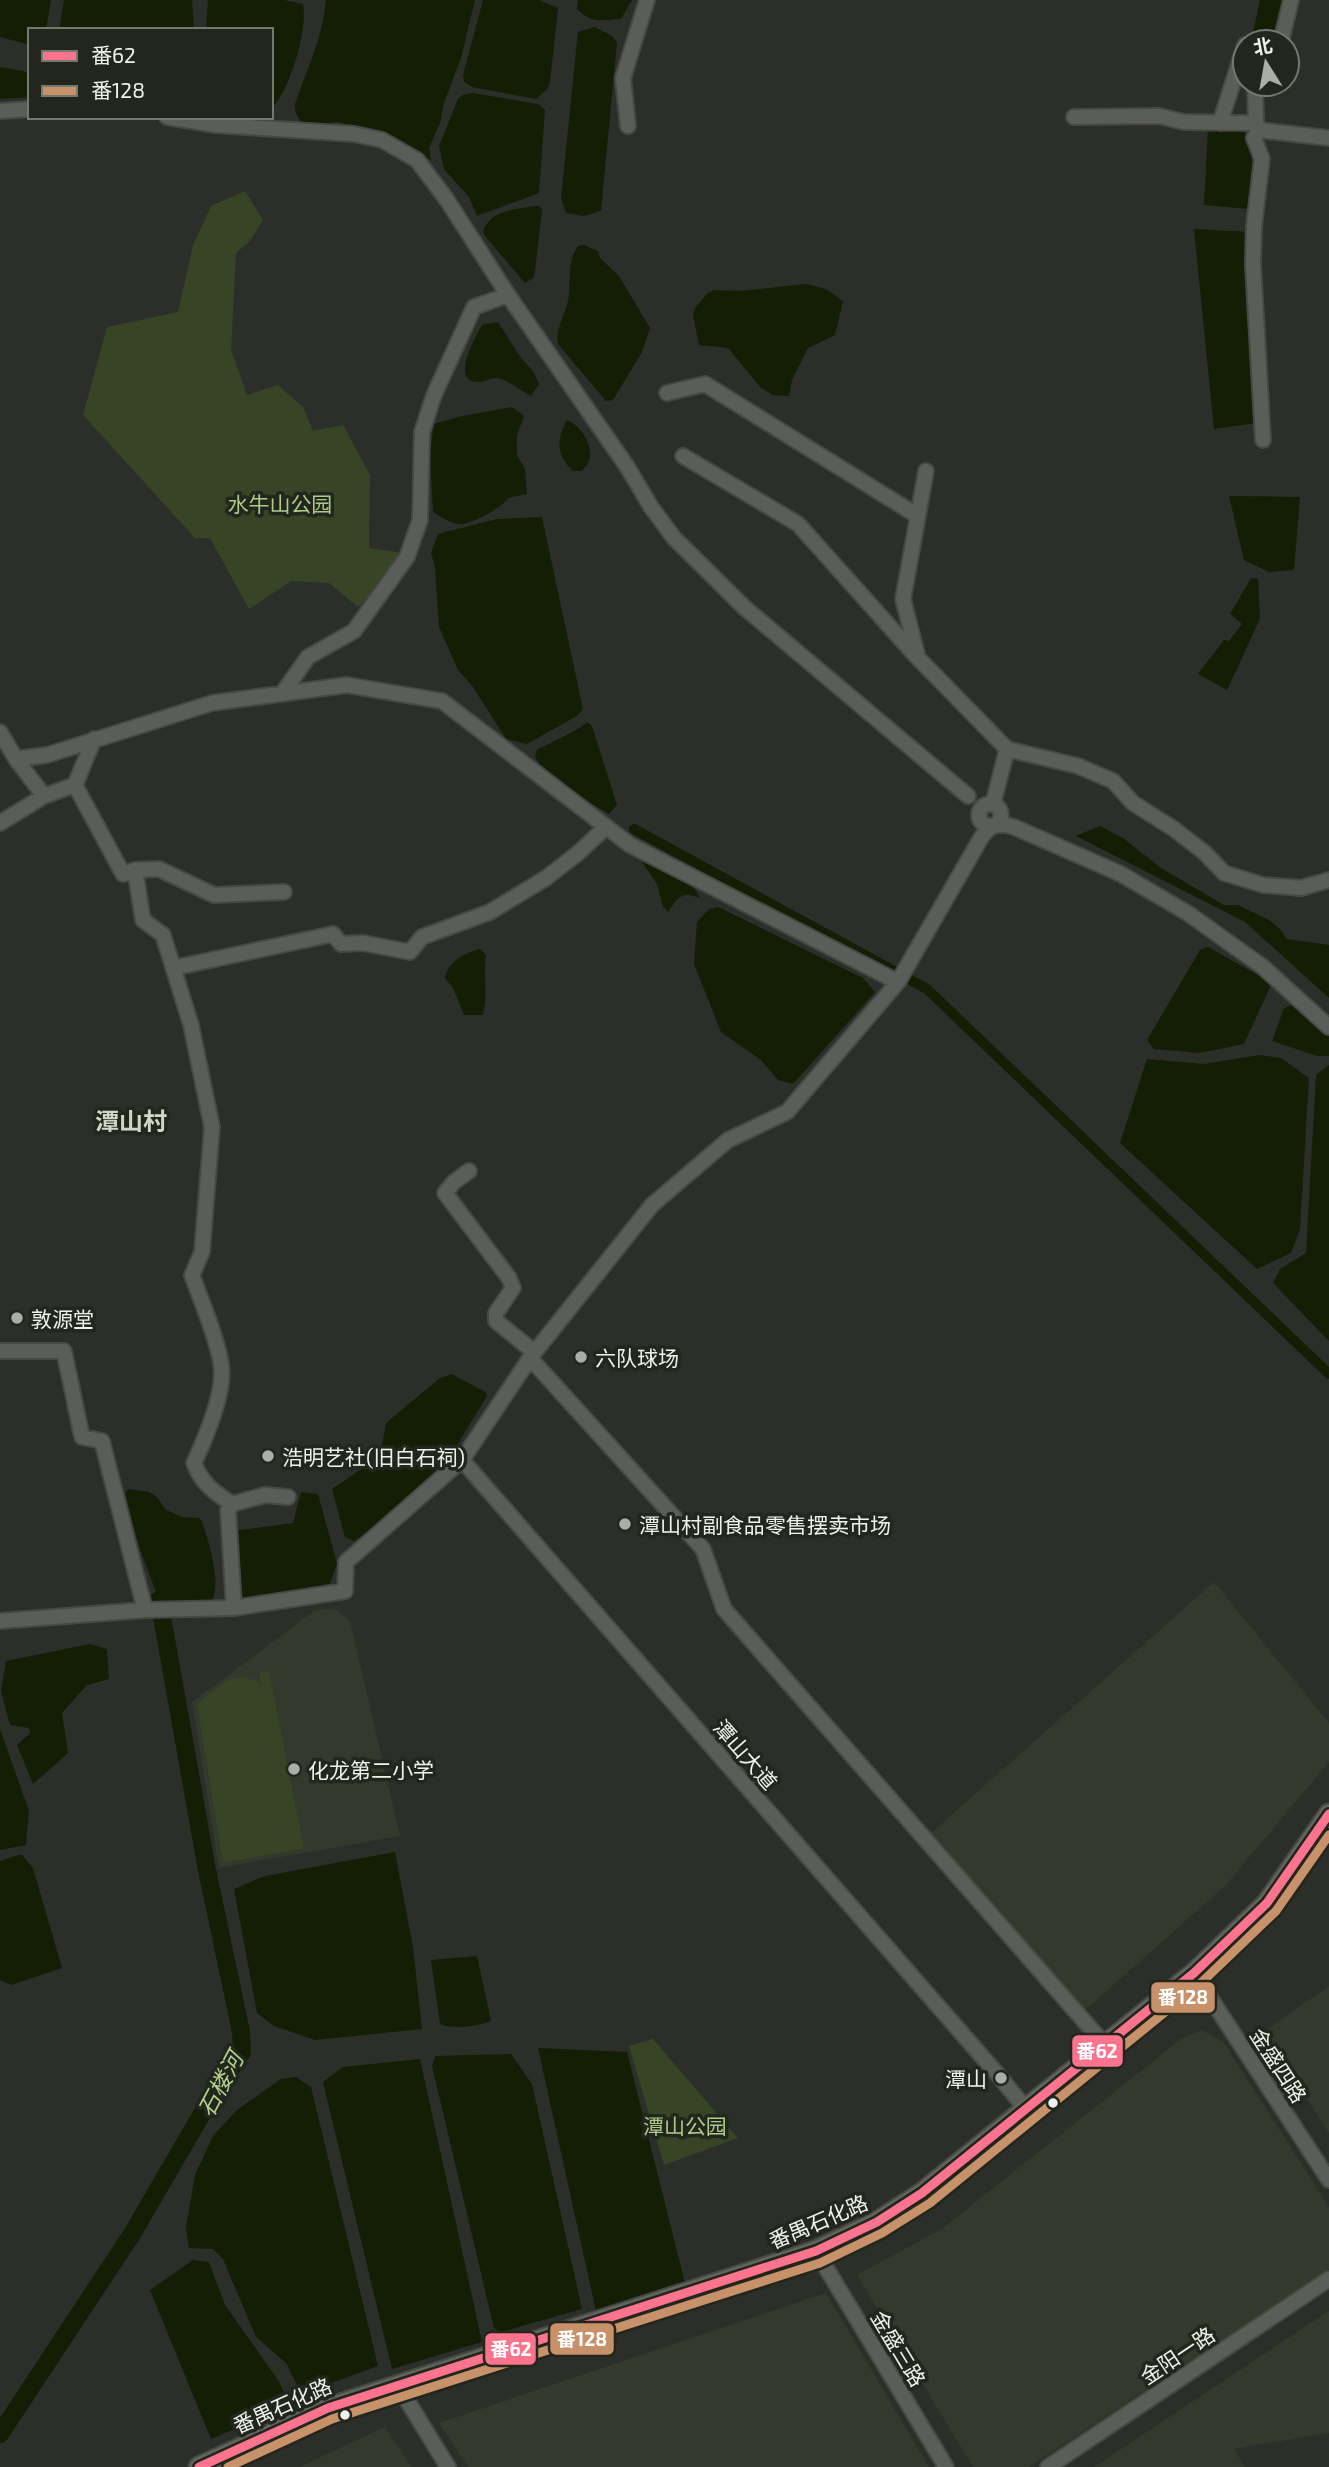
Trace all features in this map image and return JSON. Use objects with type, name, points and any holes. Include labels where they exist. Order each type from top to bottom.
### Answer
[{"type":"main road","name":"番禺石化路","points":[[200,2467],[328,2407],[816,2251],[877,2222],[922,2193],[1194,1973],[1267,1903],[1329,1814]]},
{"type":"street","points":[[628,126],[624,78],[647,0]]},
{"type":"street","points":[[1284,28],[1291,0]]},
{"type":"street","points":[[1220,123],[1231,90]]},
{"type":"street","points":[[1256,98],[1258,126],[1254,138],[1262,159],[1254,226],[1253,264],[1263,440]]},
{"type":"street","points":[[0,111],[28,109]]},
{"type":"street","points":[[1074,117],[1159,116],[1184,122],[1258,126],[1329,138]]},
{"type":"street","points":[[179,119],[216,125],[354,134],[382,140],[417,160],[447,200],[508,295],[674,538],[745,608],[968,796],[994,806],[1014,827]]},
{"type":"street","points":[[282,694],[308,657],[354,631],[407,557],[420,520],[422,432],[434,396],[474,307],[508,295]]},
{"type":"street","points":[[667,393],[705,384],[918,516]]},
{"type":"street","points":[[684,456],[798,524],[918,658],[1007,749],[1078,766],[1112,781],[1133,803],[1174,828],[1205,853],[1224,873],[1263,885],[1301,888],[1329,880]]},
{"type":"street","points":[[918,658],[903,598],[926,471]]},
{"type":"street","points":[[16,759],[47,755],[212,703],[347,685],[442,701],[630,845],[898,982]]},
{"type":"street","points":[[0,732],[16,759],[44,796]]},
{"type":"street","points":[[0,823],[44,796],[75,785],[94,739]]},
{"type":"street","points":[[983,820],[999,822],[994,806],[1007,749]]},
{"type":"street","points":[[75,785],[123,874],[135,870],[159,869],[214,895],[284,892]]},
{"type":"street","points":[[968,796],[983,820],[1014,827],[1121,874],[1189,914],[1263,967],[1329,1027]]},
{"type":"street","points":[[0,1620],[149,1610],[234,1608],[345,1591],[346,1562],[462,1460],[532,1355],[652,1205],[728,1140],[787,1112],[898,982],[981,838],[983,820],[980,809],[994,806]]},
{"type":"street","points":[[173,968],[332,934],[341,944],[363,943],[410,952],[422,937],[490,912],[546,878],[606,827]]},
{"type":"street","points":[[135,870],[143,920],[163,935],[191,1025],[212,1127],[202,1252],[192,1275],[222,1365],[219,1392],[194,1463],[199,1478],[208,1488],[232,1504]]},
{"type":"street","points":[[469,1171],[454,1182],[446,1193],[509,1278],[513,1288],[496,1313],[496,1321],[532,1355],[703,1549],[724,1609],[1106,2046]]},
{"type":"street","points":[[0,1351],[64,1351],[82,1437],[102,1441],[149,1610]]},
{"type":"street","name":"潭山大道","points":[[462,1460],[1026,2109]]},
{"type":"street","points":[[234,1608],[228,1510],[232,1504],[265,1495],[288,1497]]},
{"type":"street","name":"金盛四路","points":[[1194,1973],[1329,2180]]},
{"type":"street","name":"金盛三路","points":[[816,2251],[946,2467]]},
{"type":"street","name":"金阳一路","points":[[1048,2467],[1329,2279]]},
{"type":"street","points":[[397,2384],[448,2467]]},
{"type":"shaded area","points":[[0,0],[51,0],[46,28],[28,28],[28,44],[0,37]]},
{"type":"shaded area","points":[[64,0],[192,0],[194,28],[59,28]]},
{"type":"shaded area","points":[[208,0],[284,0],[303,4],[303,28],[296,59],[285,89],[273,106],[273,28],[206,28]]},
{"type":"shaded area","points":[[326,0],[475,0],[461,58],[429,148],[431,160],[378,135],[338,122],[308,127],[298,117],[295,104],[318,40]]},
{"type":"shaded area","points":[[483,0],[539,0],[558,8],[550,82],[548,88],[536,99],[472,87],[464,82],[463,75]]},
{"type":"shaded area","points":[[578,0],[632,0],[621,19],[602,20],[582,14],[577,9]]},
{"type":"shaded area","points":[[1260,0],[1286,0],[1277,28],[1254,28]]},
{"type":"shaded area","points":[[595,27],[612,36],[617,42],[601,211],[584,216],[566,213],[561,198],[578,32]]},
{"type":"shaded area","points":[[0,67],[28,74],[28,97],[0,99]]},
{"type":"shaded area","points":[[472,93],[538,104],[545,110],[539,193],[477,216],[469,197],[444,169],[439,146],[458,99]]},
{"type":"shaded area","points":[[1208,127],[1236,127],[1251,137],[1253,152],[1248,209],[1204,205]]},
{"type":"shaded area","points":[[540,206],[542,210],[535,271],[533,278],[525,283],[485,236],[483,230],[492,218],[498,215]]},
{"type":"shaded area","points":[[1194,229],[1250,232],[1256,423],[1214,429]]},
{"type":"shaded area","points":[[584,245],[598,251],[600,258],[619,276],[650,328],[642,352],[613,400],[606,401],[558,344],[557,339],[568,301],[574,252],[578,246]]},
{"type":"shaded area","points":[[806,284],[826,289],[843,301],[835,335],[808,348],[792,380],[789,396],[773,395],[761,388],[728,348],[699,345],[693,315],[695,308],[708,293],[714,290],[740,291]]},
{"type":"shaded area","points":[[498,322],[521,358],[533,371],[539,384],[531,396],[502,379],[476,382],[469,379],[465,373],[467,356],[482,325]]},
{"type":"shaded area","points":[[512,407],[524,416],[517,435],[517,455],[525,469],[527,494],[508,498],[488,514],[464,524],[444,519],[433,512],[430,452],[434,424]]},
{"type":"shaded area","points":[[567,420],[580,429],[588,443],[590,459],[581,471],[573,471],[567,465],[559,447]]},
{"type":"shaded area","points":[[1229,496],[1300,497],[1294,570],[1269,572],[1244,560]]},
{"type":"shaded area","points":[[542,517],[583,709],[577,716],[527,744],[506,739],[473,687],[458,670],[439,627],[435,567],[431,553],[438,534],[497,519]]},
{"type":"shaded area","points":[[1251,578],[1258,579],[1260,619],[1227,690],[1198,674],[1224,640],[1229,641],[1242,624],[1230,614]]},
{"type":"shaded area","points":[[587,722],[592,726],[617,805],[609,814],[557,782],[535,756],[537,750]]},
{"type":"shaded area","points":[[1100,826],[1123,838],[1161,868],[1224,905],[1238,905],[1269,920],[1287,939],[1329,945],[1329,998],[1245,922],[1076,836]]},
{"type":"shaded area","points":[[642,862],[683,878],[696,890],[700,898],[684,895],[668,912],[663,907],[657,884]]},
{"type":"shaded area","points":[[718,907],[863,978],[875,992],[793,1084],[778,1080],[761,1060],[721,1032],[694,964],[697,922],[709,909]]},
{"type":"shaded area","points":[[1208,947],[1272,983],[1244,1044],[1199,1053],[1154,1049],[1147,1040],[1200,950]]},
{"type":"shaded area","points":[[480,949],[486,955],[483,1015],[464,1015],[453,988],[445,978],[458,959]]},
{"type":"shaded area","points":[[1297,1003],[1329,1029],[1329,1056],[1317,1056],[1272,1041],[1284,1008]]},
{"type":"shaded area","points":[[1260,1055],[1281,1058],[1309,1078],[1300,1229],[1291,1253],[1257,1269],[1120,1143],[1147,1059],[1204,1064]]},
{"type":"shaded area","points":[[1329,1065],[1329,1341],[1273,1283],[1280,1269],[1306,1253],[1316,1075]]},
{"type":"shaded area","points":[[452,1374],[487,1393],[487,1396],[449,1458],[369,1533],[354,1541],[345,1537],[332,1489],[380,1456],[386,1423],[440,1378]]},
{"type":"shaded area","points":[[128,1489],[149,1492],[157,1497],[166,1510],[202,1521],[215,1573],[215,1593],[212,1600],[175,1605],[159,1600],[138,1544],[125,1493]]},
{"type":"shaded area","points":[[301,1492],[318,1494],[337,1564],[327,1592],[241,1603],[234,1531],[293,1523]]},
{"type":"shaded area","points":[[1214,1582],[1329,1723],[1329,1762],[1225,1886],[1083,2012],[930,1834]]},
{"type":"shaded area","name":"化龙第二小学","points":[[335,1609],[350,1621],[400,1836],[219,1868],[192,1702],[315,1610]]},
{"type":"shaded area","points":[[90,1644],[107,1649],[109,1679],[87,1685],[62,1713],[68,1753],[33,1784],[17,1745],[30,1733],[29,1728],[10,1725],[1,1691],[6,1661]]},
{"type":"shaded area","points":[[0,1729],[29,1811],[26,1845],[0,1850]]},
{"type":"shaded area","points":[[395,1852],[413,1947],[422,2029],[315,2040],[274,2026],[257,2013],[234,1889],[265,1876]]},
{"type":"shaded area","points":[[22,1855],[33,1868],[62,1968],[11,1985],[0,1980],[0,1861]]},
{"type":"shaded area","points":[[477,1956],[491,2021],[466,2027],[440,2024],[431,1960]]},
{"type":"shaded area","points":[[1329,1986],[1329,2133],[1263,2032]]},
{"type":"shaded area","points":[[1202,2030],[1224,2043],[1329,2207],[1329,2269],[1029,2467],[973,2467],[857,2275],[943,2228],[1181,2039]]},
{"type":"shaded area","points":[[538,2048],[627,2052],[685,2283],[596,2311]]},
{"type":"shaded area","points":[[511,2054],[532,2084],[582,2309],[501,2332],[494,2328],[432,2066],[435,2056]]},
{"type":"shaded area","points":[[420,2059],[482,2342],[392,2369],[323,2082],[343,2067]]},
{"type":"shaded area","points":[[296,2077],[311,2087],[378,2366],[301,2394],[287,2364],[256,2337],[223,2259],[213,2249],[189,2248],[186,2227],[195,2175],[213,2136],[237,2110],[281,2079]]},
{"type":"shaded area","points":[[193,2260],[209,2262],[225,2305],[278,2380],[290,2405],[211,2439],[150,2290]]},
{"type":"shaded area","points":[[826,2293],[929,2467],[468,2467],[439,2423]]},
{"type":"shaded area","points":[[1329,2311],[1329,2433],[1234,2449],[1245,2467],[1094,2467]]},
{"type":"shaded area","points":[[385,2427],[412,2467],[299,2467]]},
{"type":"green space","name":"水牛山公园","points":[[245,191],[263,220],[250,241],[236,253],[231,350],[247,395],[278,385],[303,407],[313,431],[343,425],[370,475],[369,548],[403,553],[381,585],[358,607],[329,583],[291,581],[249,609],[210,538],[195,538],[83,415],[107,327],[178,312],[193,245],[211,206]]},
{"type":"green space","points":[[269,1671],[304,1848],[223,1863],[197,1704],[234,1678],[251,1679],[261,1684],[259,1673]]},
{"type":"green space","name":"潭山公园","points":[[653,2039],[738,2138],[664,2165],[629,2046]]},
{"type":"waterway","points":[[634,829],[927,989],[1329,1374]]},
{"type":"waterway","name":"石楼河","points":[[0,2434],[132,2234],[210,2100],[242,2052],[241,2032],[207,1870],[159,1600]]},
{"type":"transit line","name":"番62","points":[[199,2467],[328,2408],[816,2251],[877,2222],[922,2193],[1194,1973],[1267,1903],[1329,1814]]},
{"type":"transit line","name":"番128","points":[[228,2467],[332,2419],[820,2263],[882,2233],[930,2203],[1202,1982],[1276,1911],[1329,1835]]},
{"type":"place","name":"敦源堂","points":[[17,1318]]},
{"type":"place","name":"六队球场","points":[[581,1357]]},
{"type":"place","name":"浩明艺社(旧白石祠)","points":[[268,1456]]},
{"type":"place","name":"潭山村副食品零售摆卖市场","points":[[625,1524]]},
{"type":"place","name":"化龙第二小学","points":[[294,1769]]},
{"type":"place","name":"潭山","points":[[1001,2078]]},
{"type":"district","name":"潭山村","points":[[131,1120]]}]
